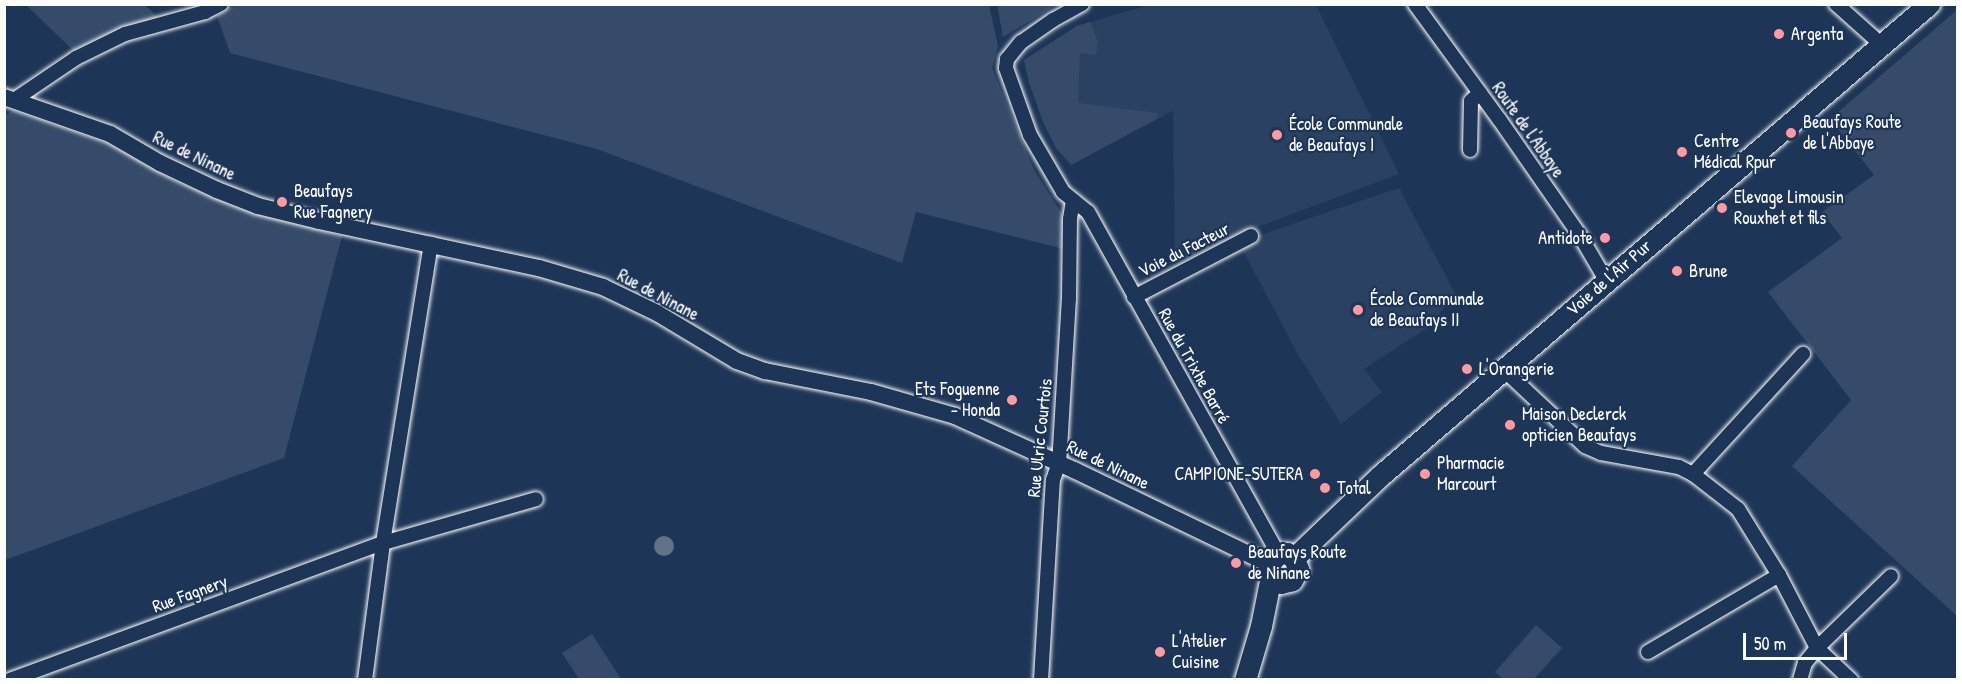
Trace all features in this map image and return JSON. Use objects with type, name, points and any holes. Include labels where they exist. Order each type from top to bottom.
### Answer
[{"type":"main road","name":"Voie de l'Air Pur","points":[[1279,567],[1503,369],[1929,4]]},
{"type":"main road","points":[[1245,680],[1279,567]]},
{"type":"street","points":[[9,99],[76,58],[117,38],[146,27],[205,12],[221,4]]},
{"type":"street","name":"Rue du Trixhe Barré","points":[[1082,4],[1021,42],[1007,59],[1006,68],[1030,135],[1063,192],[1088,212],[1279,567]]},
{"type":"street","name":"Route de l'Abbaye","points":[[1415,4],[1579,234],[1606,280]]},
{"type":"street","points":[[1836,4],[1882,45]]},
{"type":"street","points":[[1470,150],[1471,100],[1480,93]]},
{"type":"street","name":"Rue de Ninane","points":[[9,99],[110,134],[169,167],[217,190],[258,206],[539,268],[603,287],[657,313],[737,361],[765,371],[873,393],[955,416],[1279,567]]},
{"type":"street","name":"Rue Ulric Courtois","points":[[1041,680],[1053,480],[1059,463],[1069,299],[1070,219],[1073,200]]},
{"type":"street","name":"Voie du Facteur","points":[[1134,297],[1251,236]]},
{"type":"street","points":[[365,680],[383,543],[431,244]]},
{"type":"street","points":[[1692,474],[1803,354]]},
{"type":"street","points":[[1503,369],[1585,446],[1601,453],[1679,467],[1692,474],[1738,509],[1779,575],[1817,648],[1851,680]]},
{"type":"street","name":"Rue Fagnery","points":[[10,680],[383,543],[536,499]]},
{"type":"street","points":[[1648,652],[1779,575]]},
{"type":"street","points":[[1800,680],[1805,663],[1817,648],[1891,576]]},
{"type":"shaded area","points":[[237,4],[989,5],[998,46],[992,68],[1034,170],[1064,217],[1064,249],[916,212],[902,263],[597,149],[230,53],[217,16]]},
{"type":"shaded area","points":[[997,4],[1056,4],[1056,5],[1003,37]]},
{"type":"shaded area","points":[[26,5],[145,5],[161,20],[75,52]]},
{"type":"shaded area","name":"École Communale de Beaufays I","points":[[1149,5],[1316,5],[1399,174],[1260,226],[1175,264],[1173,111],[1071,165],[1056,148],[1043,122],[1024,60],[1077,26]]},
{"type":"shaded area","points":[[1957,10],[1957,616],[1792,466],[1851,400],[1768,292],[1842,238],[1822,212],[1874,175],[1830,119]]},
{"type":"shaded area","points":[[1090,22],[1098,41],[1096,55],[1080,53],[1078,103],[1157,113],[1158,118],[1071,165],[1056,148],[1043,122],[1024,60],[1077,26]]},
{"type":"shaded area","points":[[13,110],[114,146],[179,183],[250,211],[342,236],[284,458],[5,560],[5,116]]},
{"type":"shaded area","name":"École Communale de Beaufays II","points":[[1399,188],[1455,293],[1430,326],[1364,369],[1382,392],[1341,424],[1296,351],[1241,247],[1254,237]]},
{"type":"shaded area","points":[[664,536],[671,539],[674,546],[671,553],[664,556],[657,553],[654,546],[657,539]]},
{"type":"shaded area","points":[[1536,625],[1562,648],[1534,679],[1503,679],[1495,672]]},
{"type":"shaded area","points":[[592,634],[621,679],[579,679],[562,653]]},
{"type":"place","name":"Argenta","points":[[1779,34]]},
{"type":"place","name":"Beaufays Route de l'Abbaye","points":[[1791,133]]},
{"type":"place","name":"École Communale de Beaufays I","points":[[1277,135]]},
{"type":"place","name":"Centre Médical Rpur","points":[[1682,152]]},
{"type":"place","name":"Beaufays Rue Fagnery","points":[[282,202]]},
{"type":"place","name":"Elevage Limousin Rouxhet et fils","points":[[1722,208]]},
{"type":"place","name":"Antidote","points":[[1605,238]]},
{"type":"place","name":"Brune","points":[[1677,271]]},
{"type":"place","name":"École Communale de Beaufays II","points":[[1358,310]]},
{"type":"place","name":"L'Orangerie","points":[[1467,369]]},
{"type":"place","name":"Ets Foguenne - Honda","points":[[1012,400]]},
{"type":"place","name":"Maison Declerck opticien Beaufays","points":[[1510,425]]},
{"type":"place","name":"CAMPIONE-SUTERA","points":[[1315,474]]},
{"type":"place","name":"Pharmacie Marcourt","points":[[1425,474]]},
{"type":"place","name":"Total","points":[[1325,488]]},
{"type":"place","name":"Beaufays Route de Ninane","points":[[1236,563]]},
{"type":"place","name":"L'Atelier Cuisine","points":[[1160,652]]}]
